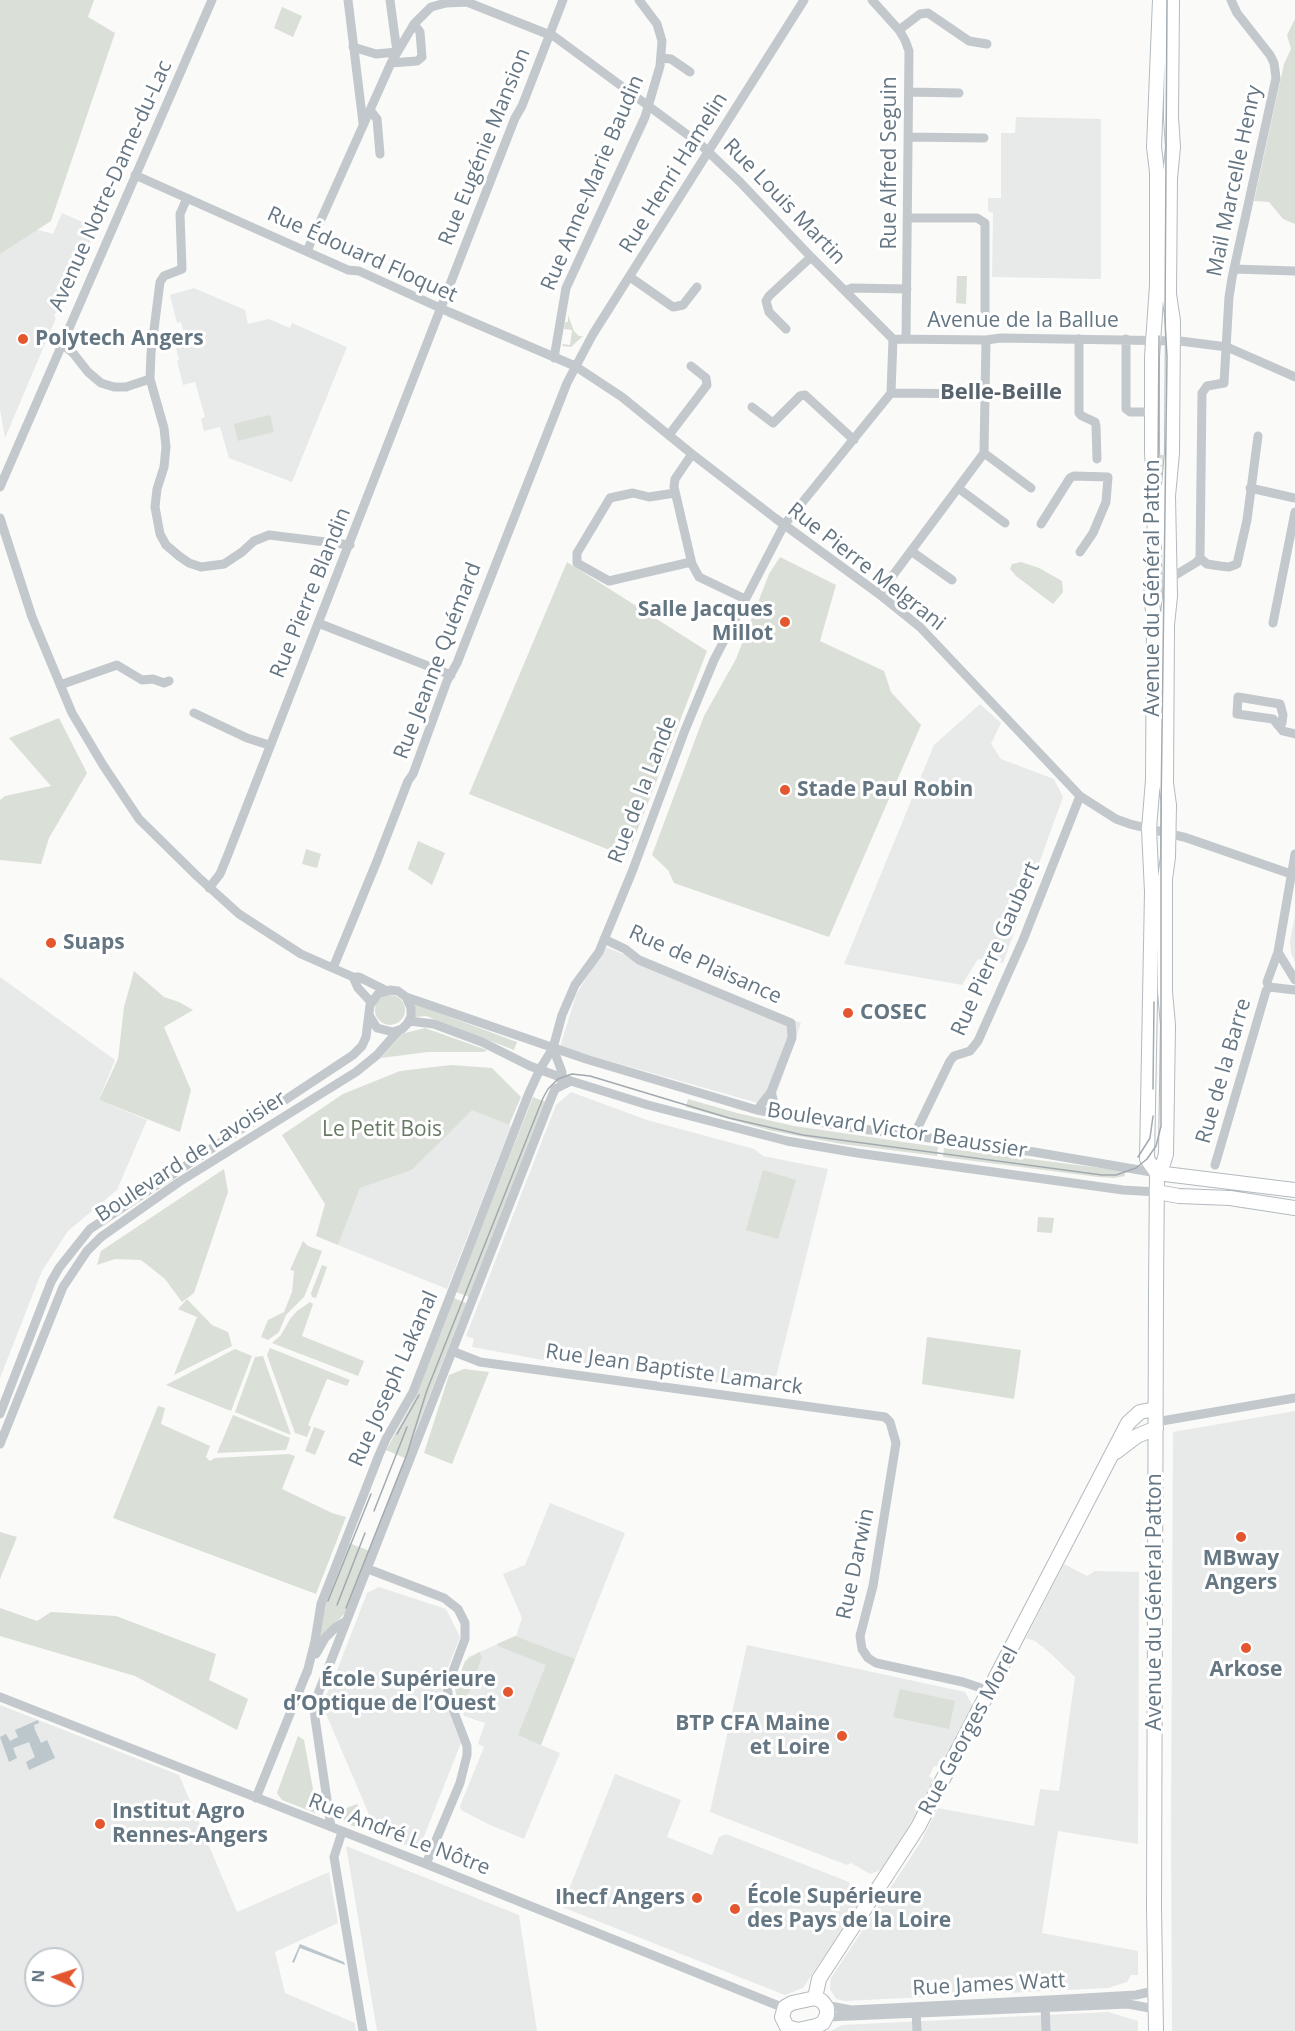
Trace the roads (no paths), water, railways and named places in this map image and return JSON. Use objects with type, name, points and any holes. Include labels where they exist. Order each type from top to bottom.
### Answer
[{"type":"street","name":"Avenue Notre-Dame-du-Lac","points":[[0,487],[212,0]]},
{"type":"street","points":[[348,0],[364,124]]},
{"type":"street","points":[[353,47],[376,54],[397,52],[390,0]]},
{"type":"street","name":"Rue Eugénie Mansion","points":[[442,308],[563,0]]},
{"type":"street","name":"Rue Anne-Marie Baudin","points":[[554,357],[566,288],[633,145],[649,106],[660,66],[662,41],[657,24],[639,0]]},
{"type":"street","name":"Rue Henri Hamelin","points":[[575,366],[804,0]]},
{"type":"street","name":"Rue Alfred Seguin","points":[[872,0],[898,30],[909,51],[906,339]]},
{"type":"street","name":"Avenue du Général Patton","points":[[1157,1173],[1147,1159],[1152,892],[1149,829],[1153,780],[1154,618],[1151,596],[1155,500],[1153,318],[1157,294],[1155,147],[1160,0]]},
{"type":"street","name":"Avenue du Général Patton","points":[[1156,2031],[1154,1991],[1157,1173],[1166,1154],[1168,1025],[1165,992],[1165,879],[1169,805],[1166,772],[1167,625],[1170,600],[1168,496],[1172,453],[1173,321],[1169,294],[1170,178],[1173,147],[1172,0]]},
{"type":"street","name":"Mail Marcelle Henry","points":[[1200,558],[1202,393],[1207,386],[1224,383],[1229,297],[1276,78],[1274,63],[1237,13],[1232,0]]},
{"type":"street","name":"Rue Louis Martin","points":[[307,251],[397,52],[414,24],[431,7],[446,3],[467,2],[549,35],[709,151],[893,339]]},
{"type":"street","points":[[898,30],[920,14],[928,13],[969,41],[987,44]]},
{"type":"street","points":[[392,63],[417,61],[422,57],[420,32],[414,24]]},
{"type":"street","name":"Rue Anne-Marie Baudin","points":[[661,58],[671,59],[690,72]]},
{"type":"street","points":[[909,92],[959,93]]},
{"type":"street","points":[[370,110],[377,118],[380,154]]},
{"type":"street","points":[[908,137],[984,138]]},
{"type":"street","name":"Rue Édouard Floquet","points":[[135,175],[348,270],[359,271],[575,366]]},
{"type":"street","points":[[187,198],[180,214],[182,269],[164,276],[160,282],[150,379],[164,428],[166,447],[164,467],[156,497],[157,525],[166,545],[189,563],[201,567],[224,564],[254,541],[269,535],[350,545]]},
{"type":"street","points":[[908,218],[977,218],[985,223],[985,317]]},
{"type":"street","points":[[786,329],[769,312],[766,301],[810,256]]},
{"type":"street","points":[[1234,269],[1295,271]]},
{"type":"street","points":[[630,277],[673,307],[683,305],[697,287]]},
{"type":"street","name":"Rue Louis Martin","points":[[845,291],[852,288],[907,289]]},
{"type":"street","name":"Rue Pierre Blandin","points":[[209,888],[220,874],[227,857],[442,308]]},
{"type":"street","points":[[893,339],[891,393],[985,394]]},
{"type":"street","name":"Avenue de la Ballue","points":[[893,339],[1172,340],[1227,347],[1295,377]]},
{"type":"street","points":[[1079,339],[1079,413],[1095,422],[1097,459]]},
{"type":"street","points":[[1126,339],[1126,409],[1130,412],[1153,412]]},
{"type":"street","points":[[879,594],[984,453],[986,340]]},
{"type":"street","points":[[62,344],[101,383],[120,388],[150,379]]},
{"type":"street","name":"Rue Pierre Melgrani","points":[[575,366],[622,397],[784,525],[879,594],[928,635],[1080,796],[1116,819],[1168,833],[1291,874]]},
{"type":"street","name":"Rue Jeanne Quémard","points":[[333,968],[408,781],[413,774],[549,424],[575,366]]},
{"type":"street","points":[[669,435],[707,386],[706,378],[691,366]]},
{"type":"street","name":"Rue de la Lande","points":[[540,1069],[553,1048],[562,1015],[575,985],[599,952],[691,715],[714,660],[745,599],[784,525],[891,393]]},
{"type":"street","points":[[752,407],[773,423],[800,396],[805,395],[854,440]]},
{"type":"street","points":[[1169,579],[1200,558],[1207,564],[1220,566],[1237,564],[1247,520],[1258,436]]},
{"type":"street","points":[[984,453],[1031,488]]},
{"type":"street","points":[[692,454],[675,479],[675,493],[691,562],[699,577],[745,599]]},
{"type":"street","points":[[1041,524],[1070,478],[1074,476],[1108,477],[1106,502],[1093,533],[1080,552]]},
{"type":"street","points":[[958,488],[1005,523]]},
{"type":"street","points":[[1250,488],[1295,498]]},
{"type":"street","points":[[675,493],[649,497],[633,493],[610,498],[577,553],[577,562],[609,581],[691,562]]},
{"type":"street","points":[[1273,623],[1292,547],[1295,512]]},
{"type":"street","points":[[0,518],[29,609],[72,713],[139,819],[209,888],[239,914],[271,936],[301,954],[353,977],[360,977],[385,990],[399,991],[406,997],[411,1008],[409,1021],[398,1031],[387,1032],[377,1028],[369,1015],[371,1002],[378,993],[385,990]]},
{"type":"street","points":[[911,551],[952,580]]},
{"type":"street","points":[[318,624],[451,675]]},
{"type":"street","points":[[60,685],[117,665],[142,680],[153,679],[164,683],[169,681]]},
{"type":"street","points":[[1279,725],[1283,715],[1280,705],[1238,697],[1237,714],[1273,719],[1283,731],[1295,734]]},
{"type":"street","points":[[194,712],[269,746]]},
{"type":"street","name":"Rue Pierre Gaubert","points":[[916,1136],[925,1112],[952,1058],[970,1051],[978,1041],[1023,940],[1080,796]]},
{"type":"street","name":"Rue de la Barre","points":[[1269,987],[1267,982],[1278,952],[1295,854]]},
{"type":"street","name":"Rue de Plaisance","points":[[604,939],[625,949],[639,960],[791,1023],[792,1038],[771,1092],[757,1110]]},
{"type":"street","points":[[1278,952],[1295,980]]},
{"type":"street","points":[[353,977],[354,982],[371,1002]]},
{"type":"street","name":"Rue de la Barre","points":[[1269,987],[1295,990]]},
{"type":"street","name":"Rue de la Barre","points":[[1215,1165],[1269,987]]},
{"type":"street","name":"Boulevard Victor Beaussier","points":[[406,997],[553,1048],[757,1110],[840,1126],[1295,1191]]},
{"type":"street","name":"Boulevard de Lavoisier","points":[[0,1414],[51,1282],[59,1268],[90,1229],[205,1151],[348,1059],[362,1046],[366,1037],[369,1015]]},
{"type":"street","name":"Boulevard Victor Beaussier","points":[[409,1021],[434,1024],[482,1042],[530,1066],[648,1105],[787,1141],[1123,1190],[1179,1196],[1230,1198],[1295,1208]]},
{"type":"street","name":"Boulevard de Lavoisier","points":[[0,1444],[63,1287],[87,1251],[102,1237],[179,1182],[356,1072],[377,1055],[398,1031]]},
{"type":"street","points":[[553,1048],[567,1079]]},
{"type":"street","name":"Rue Joseph Lakanal","points":[[307,1673],[315,1641],[318,1612],[324,1594],[386,1438],[413,1392],[540,1069]]},
{"type":"street","name":"Rue Joseph Lakanal","points":[[256,1798],[307,1673],[325,1638],[336,1627],[346,1622],[555,1089],[567,1079]]},
{"type":"street","points":[[771,1092],[777,1114]]},
{"type":"street","name":"Rue Jean Baptiste Lamarck","points":[[452,1351],[480,1362],[880,1415],[890,1422]]},
{"type":"street","points":[[1156,1454],[1131,1440],[1128,1423],[1140,1412],[1156,1420],[1295,1398]]},
{"type":"street","name":"Rue Georges Morel","points":[[1112,1456],[1156,1420]]},
{"type":"street","name":"Rue Darwin","points":[[890,1422],[896,1443],[873,1586],[860,1636],[862,1649],[868,1658],[876,1663],[963,1682],[990,1691]]},
{"type":"street","name":"Rue Georges Morel","points":[[822,2007],[819,1978],[918,1827],[1128,1423]]},
{"type":"street","points":[[368,1569],[448,1600],[458,1609],[465,1623],[465,1639],[447,1688],[467,1746],[467,1755],[459,1783],[426,1864]]},
{"type":"street","points":[[331,1827],[314,1706],[346,1622]]},
{"type":"street","name":"Rue André Le Nôtre","points":[[0,1697],[426,1864],[784,2008]]},
{"type":"street","points":[[342,1832],[334,1857],[363,2031]]},
{"type":"street","name":"Rue James Watt","points":[[1045,2004],[1136,1995],[1154,1991]]},
{"type":"street","points":[[792,2003],[822,2007],[820,2025],[812,2029],[787,2030],[782,2021],[784,2008],[792,2003]]},
{"type":"street","points":[[1045,2004],[1046,2031]]},
{"type":"street","name":"Rue James Watt","points":[[822,2007],[845,2010],[916,2010],[1045,2004],[1128,2004],[1155,2008]]},
{"type":"street","points":[[916,2010],[917,2031]]},
{"type":"tram line","points":[[346,1608],[407,1454],[427,1390],[543,1098],[558,1079],[572,1074],[590,1076],[729,1118],[803,1135],[1102,1175],[1116,1175],[1136,1168],[1147,1159],[1156,1146],[1161,1126],[1161,810],[1167,357],[1165,321],[1167,0]]},
{"type":"tram line","points":[[1158,474],[1159,336]]},
{"type":"tram line","points":[[1153,1089],[1154,1002]]},
{"type":"tram line","points":[[1138,1157],[1150,1138],[1153,1116]]},
{"type":"tram line","points":[[397,1434],[419,1395]]},
{"type":"tram line","points":[[374,1511],[407,1427]]},
{"type":"tram line","points":[[328,1601],[371,1494]]},
{"type":"tram line","points":[[337,1605],[365,1533]]},
{"type":"place","name":"Polytech Angers","points":[[23,339]]},
{"type":"place","name":"Salle Jacques Millot","points":[[785,622]]},
{"type":"place","name":"Stade Paul Robin","points":[[785,790]]},
{"type":"place","name":"Suaps","points":[[51,943]]},
{"type":"place","name":"COSEC","points":[[848,1013]]},
{"type":"place","name":"MBway Angers","points":[[1241,1537]]},
{"type":"place","name":"Arkose","points":[[1246,1648]]},
{"type":"place","name":"École Supérieure d’Optique de l’Ouest","points":[[508,1692]]},
{"type":"place","name":"BTP CFA Maine et Loire","points":[[842,1736]]},
{"type":"place","name":"Institut Agro Rennes-Angers","points":[[100,1824]]},
{"type":"place","name":"Ihecf Angers","points":[[697,1898]]},
{"type":"place","name":"École Supérieure des Pays de la Loire","points":[[735,1909]]},
{"type":"district","name":"Belle-Beille","points":[[1001,393]]},
{"type":"park label","name":"Le Petit Bois","points":[[382,1130]]}]
